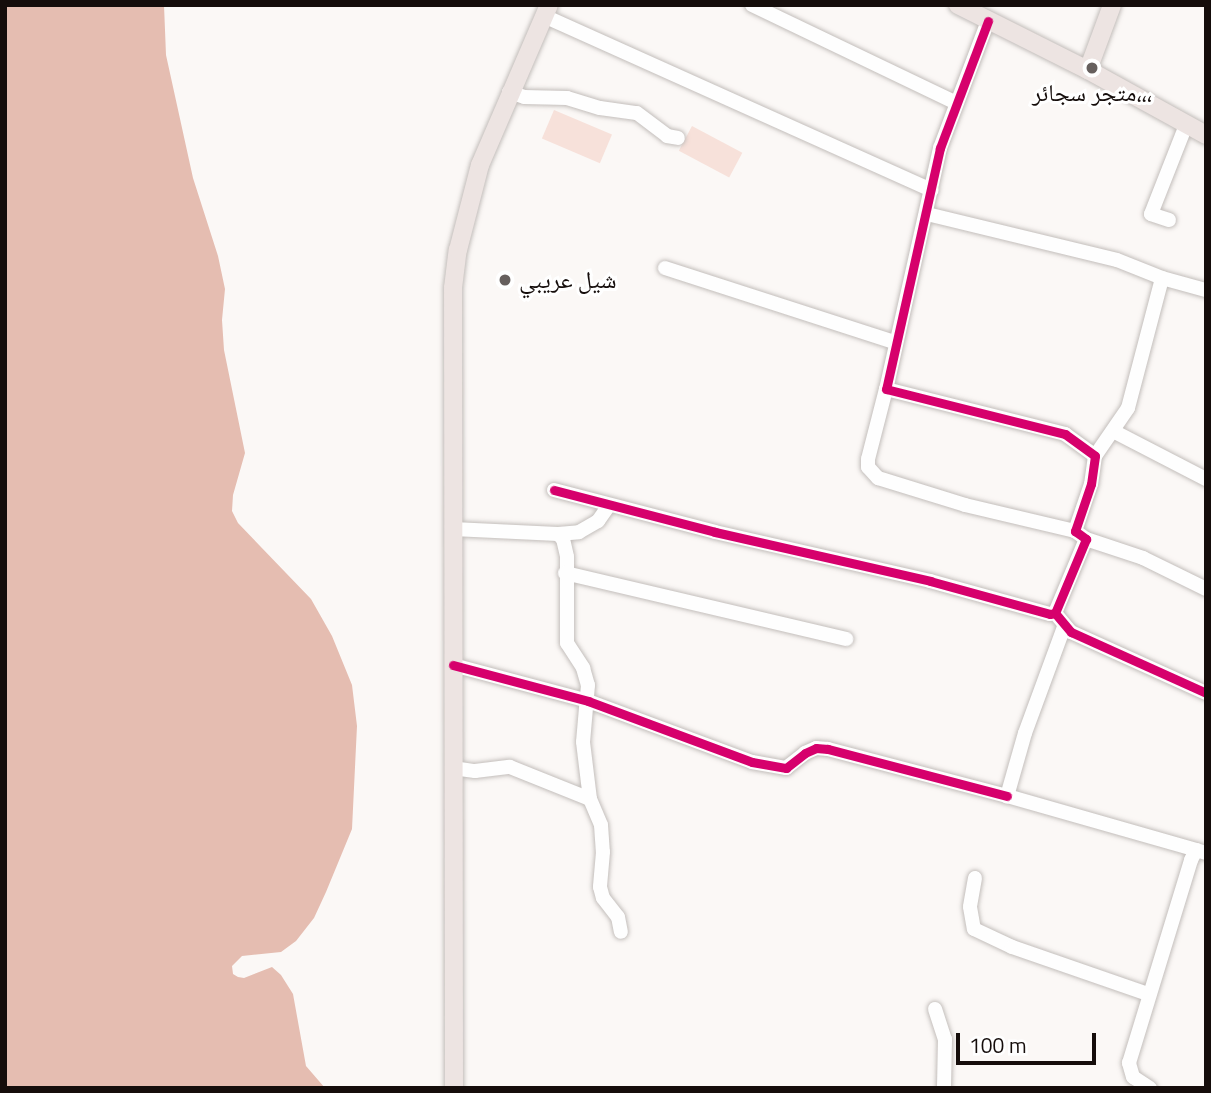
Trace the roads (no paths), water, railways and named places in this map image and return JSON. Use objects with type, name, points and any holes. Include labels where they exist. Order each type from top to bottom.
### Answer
[{"type":"main road","points":[[958,5],[1088,70],[1206,135]]},
{"type":"main road","points":[[1088,70],[1112,5]]},
{"type":"main road","points":[[454,1088],[451,313],[454,276],[472,188],[509,92],[546,10]]},
{"type":"street","points":[[752,5],[957,103]]},
{"type":"street","points":[[546,10],[932,190]]},
{"type":"street","points":[[988,21],[940,148],[927,214],[894,342],[886,389],[867,458],[868,467],[878,478],[965,505],[1081,535],[1143,558],[1206,589]]},
{"type":"street","points":[[509,92],[524,97],[567,98],[600,108],[637,113],[667,136],[678,138]]},
{"type":"street","points":[[1169,220],[1151,214],[1186,125]]},
{"type":"street","points":[[927,214],[1117,260],[1163,278],[1206,290]]},
{"type":"street","points":[[665,268],[894,342]]},
{"type":"street","points":[[1055,613],[1081,535],[1095,456],[1100,444],[1113,431],[1128,408],[1163,278]]},
{"type":"street","points":[[886,389],[1065,434],[1095,456]]},
{"type":"street","points":[[1113,431],[1206,479]]},
{"type":"street","points":[[554,490],[930,581],[1050,614],[1055,613]]},
{"type":"street","points":[[453,529],[558,534],[579,532],[598,521],[609,505]]},
{"type":"street","points":[[558,534],[566,549],[567,643],[583,668],[588,701],[583,720],[583,742],[590,799],[601,825],[603,852],[600,887],[603,898],[618,916],[621,932]]},
{"type":"street","points":[[565,573],[846,639]]},
{"type":"street","points":[[1055,613],[1064,626],[1206,693]]},
{"type":"street","points":[[1007,796],[1025,733],[1064,626]]},
{"type":"street","points":[[453,666],[588,701],[752,762],[786,768],[805,752],[816,748],[828,749],[1201,851],[1148,994],[1129,1071],[1150,1088]]},
{"type":"street","points":[[453,768],[475,771],[510,767],[590,799]]},
{"type":"street","points":[[975,878],[970,907],[974,929],[1012,947],[1148,994]]},
{"type":"street","points":[[935,1009],[945,1039],[944,1088]]},
{"type":"place","name":"متجر سجائر،،،","points":[[1092,68]]},
{"type":"place","name":"شيل عريبي","points":[[505,280]]}]
